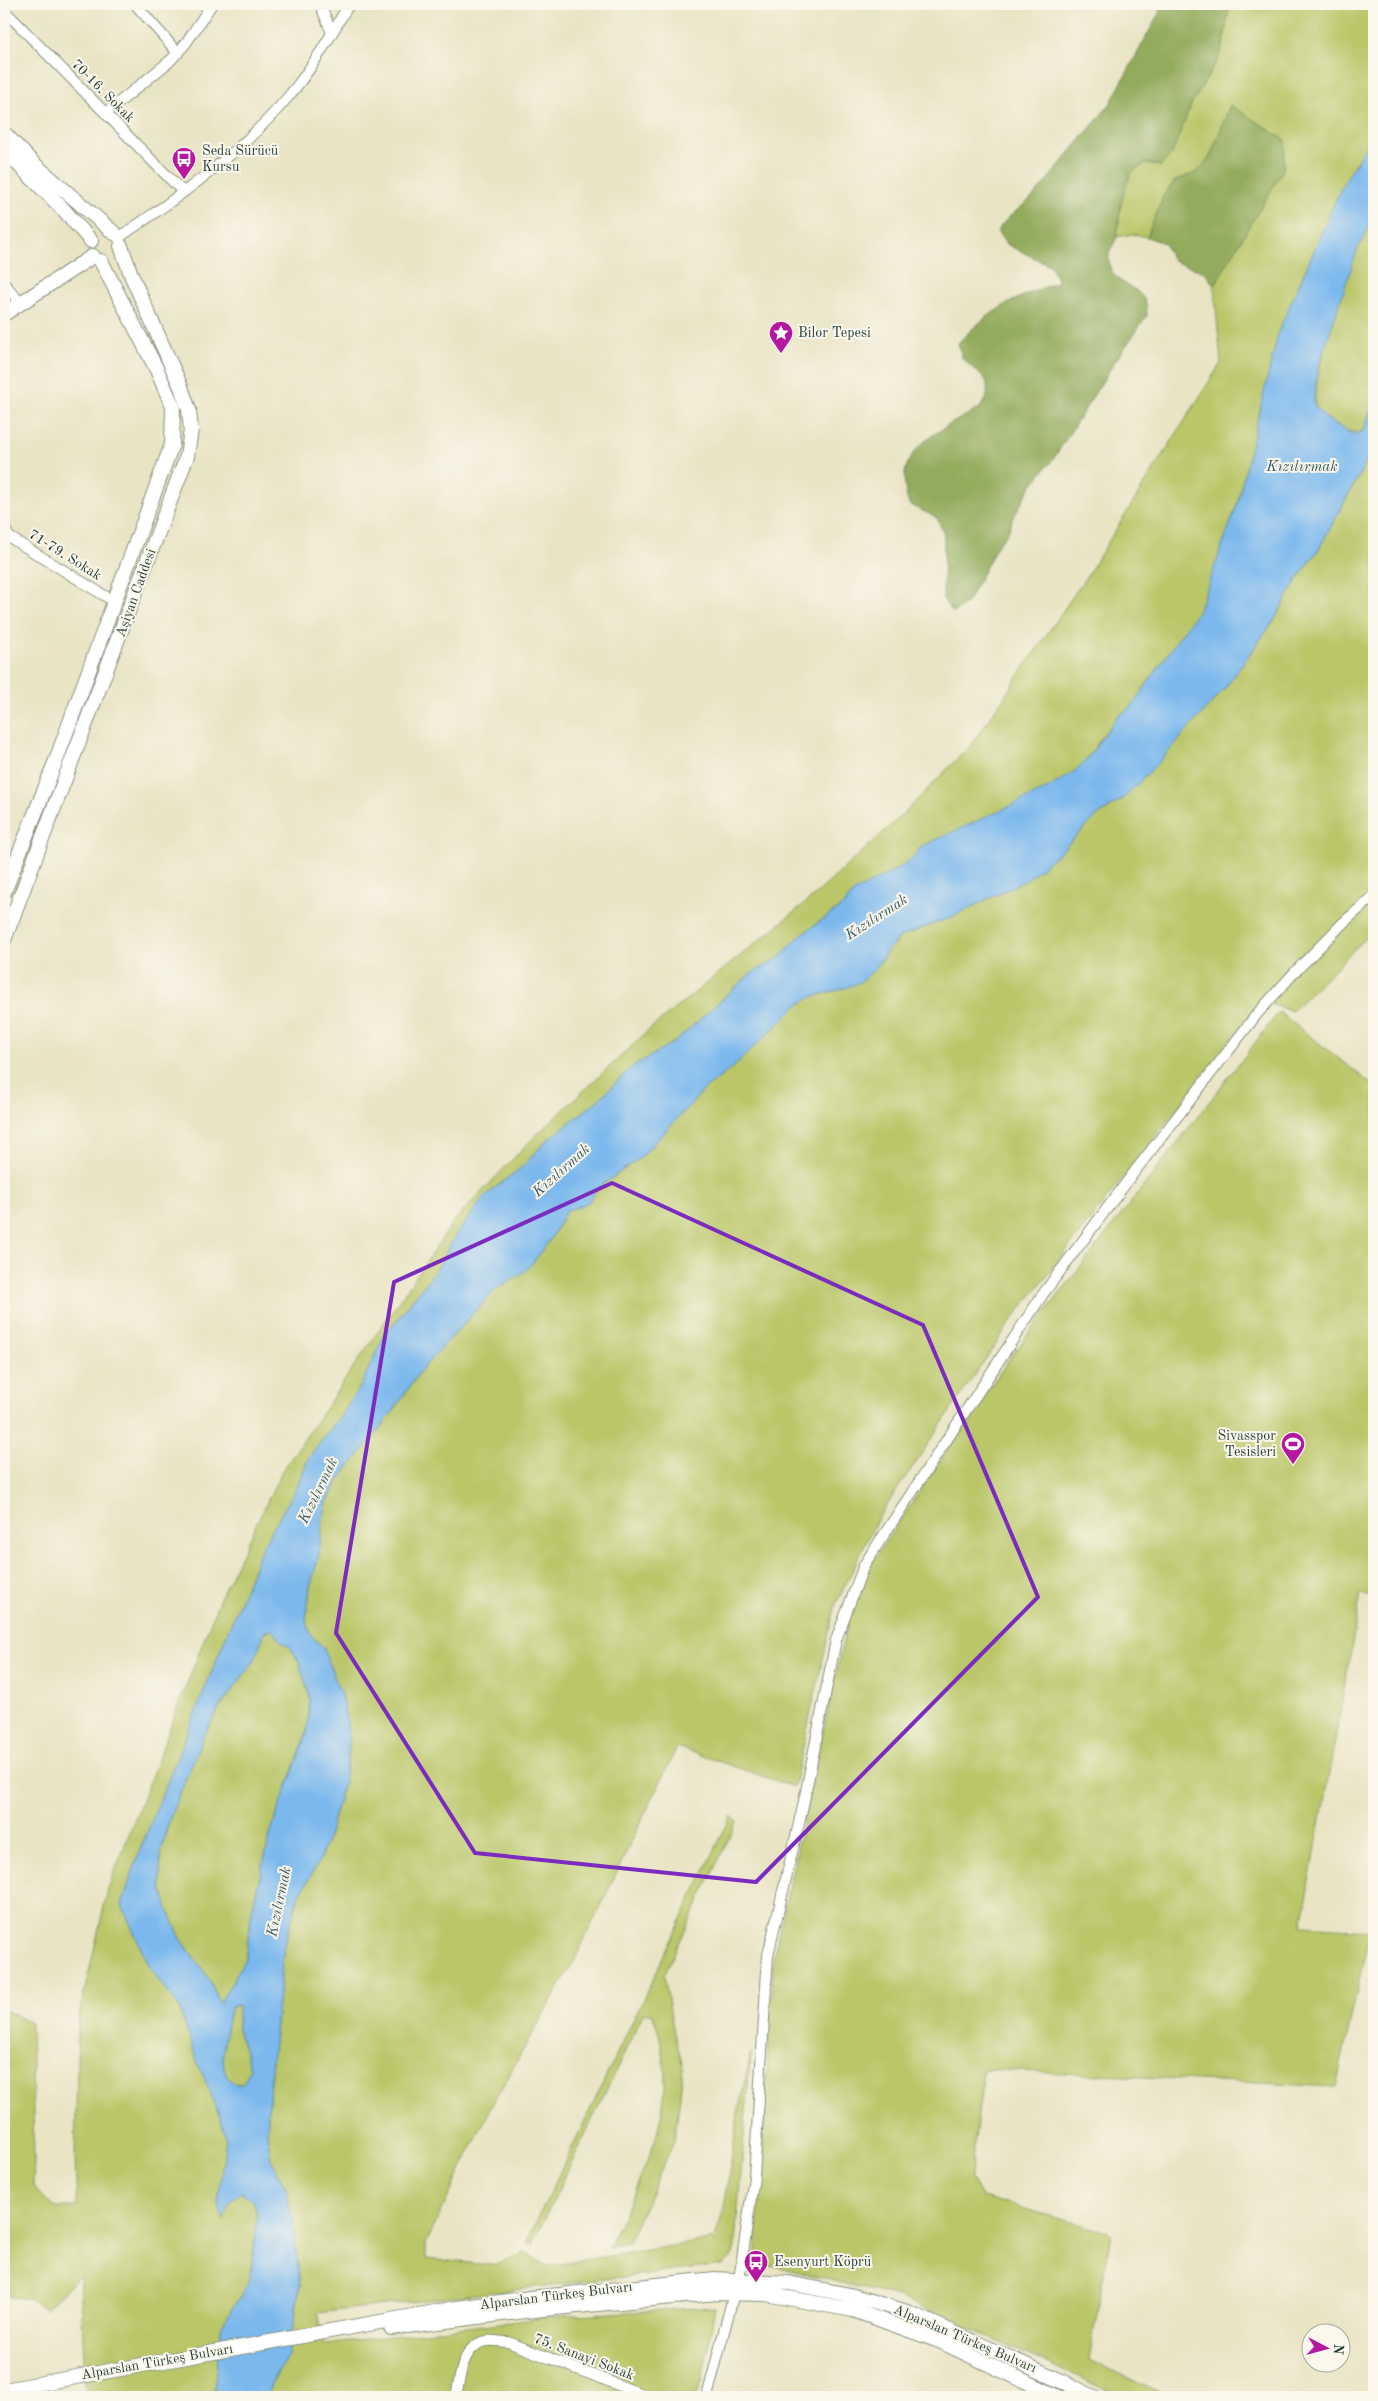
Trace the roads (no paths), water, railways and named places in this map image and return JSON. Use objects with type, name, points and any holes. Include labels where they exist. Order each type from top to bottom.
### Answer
[{"type":"street","points":[[134,4],[178,53]]},
{"type":"street","points":[[106,114],[178,53],[212,4]]},
{"type":"street","points":[[320,4],[332,32]]},
{"type":"street","points":[[4,314],[97,259],[115,259],[118,239],[183,192],[242,145],[289,96],[349,4]]},
{"type":"street","name":"70-16. Sokak","points":[[4,10],[183,192]]},
{"type":"street","points":[[4,133],[40,169],[118,239]]},
{"type":"street","points":[[4,150],[64,210],[91,241]]},
{"type":"street","points":[[97,259],[90,249],[91,241],[96,234],[102,231],[118,239]]},
{"type":"street","name":"Aşiyan Caddesi","points":[[4,940],[187,456],[191,430],[186,402],[168,354],[132,277],[118,239]]},
{"type":"street","name":"Aşiyan Caddesi","points":[[4,892],[55,763],[172,444],[173,407],[157,370],[97,259]]},
{"type":"street","points":[[4,284],[22,304]]},
{"type":"street","name":"71-79. Sokak","points":[[6,535],[115,602]]},
{"type":"street","points":[[707,2397],[737,2287],[754,2177],[768,1955],[803,1806],[836,1640],[864,1565],[1043,1294],[1135,1171],[1257,1014],[1299,967],[1343,923],[1374,896]]},
{"type":"street","name":"Alparslan Türkeş Bulvarı","points":[[4,2396],[26,2389],[530,2298],[716,2279],[737,2287],[766,2294],[854,2310],[939,2341],[1059,2397]]},
{"type":"street","name":"Alparslan Türkeş Bulvarı","points":[[737,2287],[788,2283],[850,2294],[910,2313],[1058,2379],[1093,2397]]},
{"type":"street","name":"75. Sanayi Sokak","points":[[456,2397],[463,2365],[472,2348],[486,2341],[508,2342],[649,2397]]},
{"type":"street","name":"Alparslan Türkeş Bulvarı","points":[[4,2390],[26,2389]]},
{"type":"water","name":"Kızılırmak","points":[[1374,133],[1374,215],[1357,251],[1319,365],[1314,399],[1315,407],[1327,419],[1348,432],[1357,434],[1364,430],[1374,402],[1374,448],[1317,552],[1296,581],[1275,619],[1225,688],[1124,798],[1096,817],[1060,852],[1026,880],[952,917],[900,937],[888,949],[874,970],[860,982],[812,997],[798,1005],[732,1068],[705,1089],[641,1157],[598,1188],[589,1202],[566,1211],[550,1240],[535,1260],[524,1272],[496,1289],[420,1371],[392,1413],[339,1480],[327,1502],[319,1555],[310,1587],[306,1620],[311,1636],[323,1647],[341,1695],[347,1720],[349,1747],[344,1782],[328,1837],[319,1861],[298,1898],[284,1945],[270,2081],[267,2133],[271,2159],[286,2189],[293,2223],[300,2285],[288,2355],[266,2397],[213,2397],[222,2324],[249,2283],[257,2216],[254,2201],[240,2192],[229,2203],[224,2220],[218,2204],[226,2139],[221,2119],[196,2058],[179,2007],[149,1967],[122,1905],[138,1855],[262,1547],[296,1489],[309,1457],[343,1413],[361,1385],[384,1336],[437,1269],[454,1238],[485,1196],[523,1166],[546,1141],[596,1102],[631,1068],[676,1041],[749,975],[779,958],[802,934],[844,905],[854,892],[899,868],[912,858],[922,846],[1047,789],[1075,771],[1087,759],[1117,717],[1131,707],[1199,609],[1236,508],[1279,330],[1343,184]],"holes":[[[273,1630],[282,1642],[290,1647],[299,1662],[310,1698],[307,1733],[272,1828],[253,1905],[245,1959],[220,2003],[209,1979],[181,1939],[168,1909],[161,1885],[160,1861],[164,1836],[172,1812],[204,1735],[218,1710],[254,1661],[265,1631]],[[238,2005],[238,2029],[250,2069],[243,2084],[235,2084],[228,2077],[223,2057],[229,2013],[231,2007]]]},
{"type":"place","name":"Seda Sürücü Kursu","points":[[184,180]]},
{"type":"place","name":"Bilor Tepesi","points":[[781,354]]},
{"type":"place","name":"Sivasspor Tesisleri","points":[[1293,1465]]},
{"type":"place","name":"Esenyurt Köprü","points":[[756,2283]]}]
